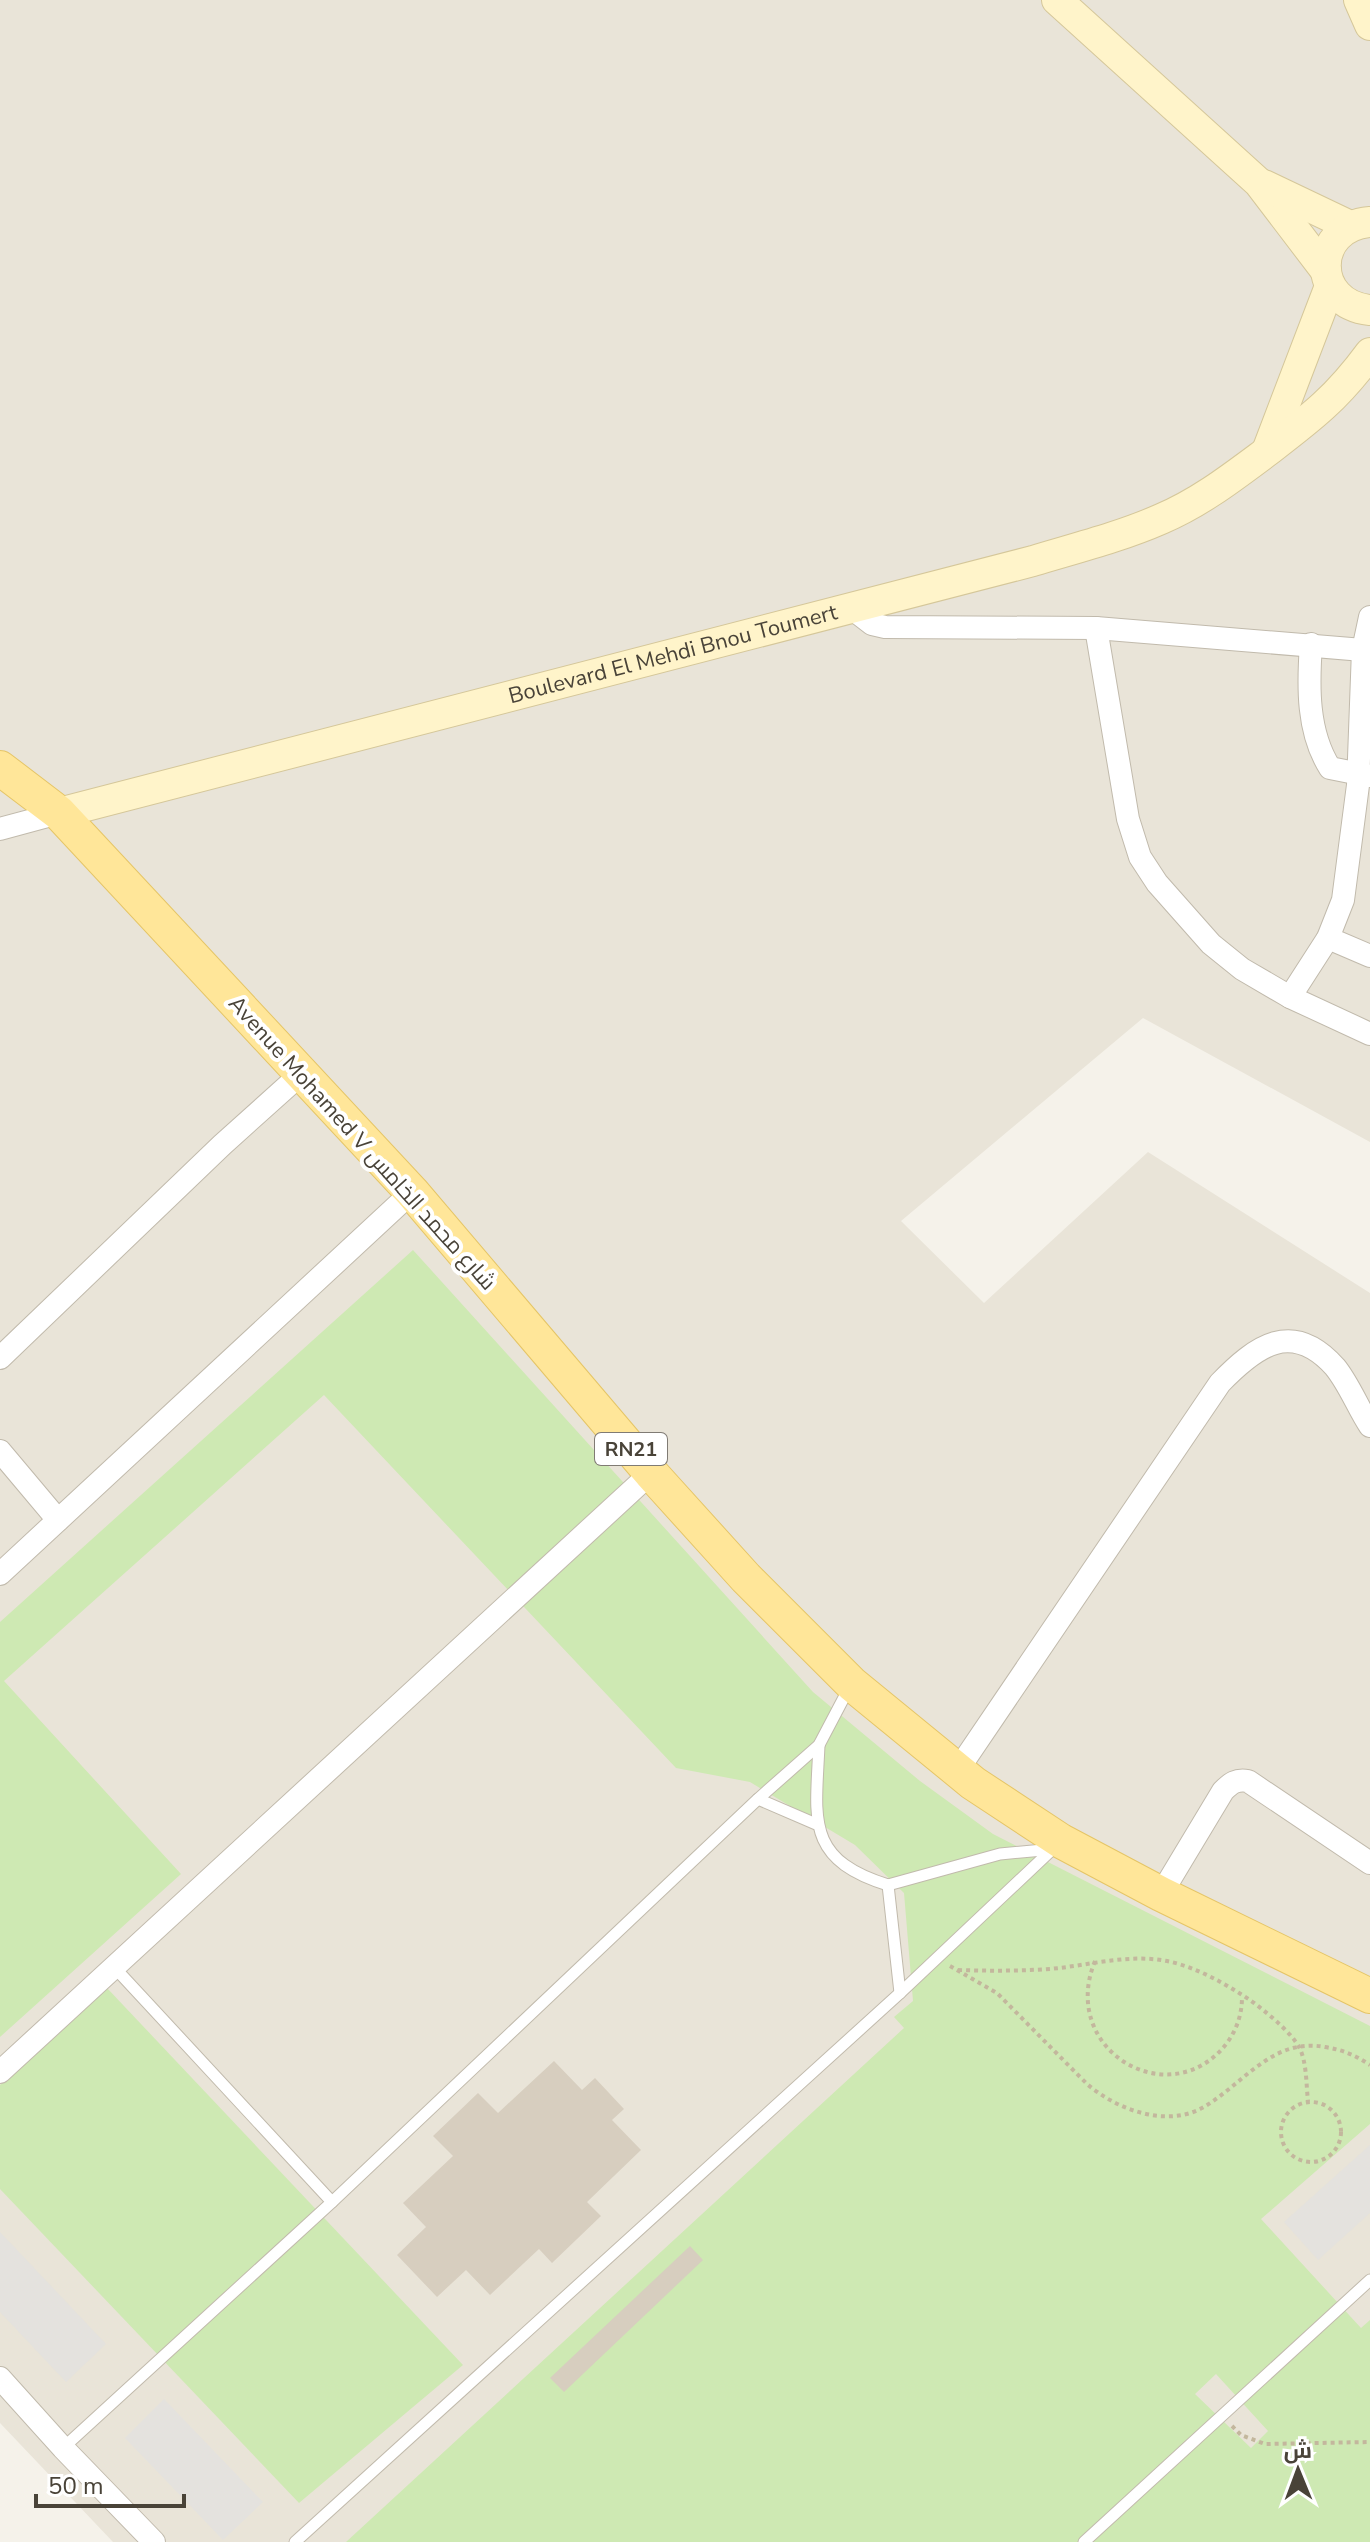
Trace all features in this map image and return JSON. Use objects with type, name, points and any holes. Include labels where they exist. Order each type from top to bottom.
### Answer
[{"type":"main road","points":[[1057,0],[1259,183],[1339,298],[1352,307],[1370,310]]},
{"type":"main road","points":[[1359,0],[1370,25]]},
{"type":"main road","points":[[1259,183],[1362,217]]},
{"type":"main road","points":[[1267,451],[1328,278],[1326,258],[1331,245],[1339,234],[1362,217]]},
{"type":"main road","name":"Boulevard El Mehdi Bnou Toumert","points":[[59,813],[1033,561],[1162,519],[1209,495],[1327,406],[1370,353]]},
{"type":"main road","name":"Avenue Mohamed V شارع محمد الخامس","points":[[0,768],[59,813],[412,1192],[651,1473],[746,1578],[852,1684],[957,1771],[1058,1845],[1370,1996]]},
{"type":"street","points":[[850,607],[872,624],[885,627],[1096,628],[1311,644],[1366,652]]},
{"type":"street","points":[[1290,997],[1328,938],[1343,900],[1364,774],[1366,652],[1370,617]]},
{"type":"street","points":[[1096,628],[1128,819],[1140,857],[1157,883],[1211,944],[1242,969],[1290,997],[1370,1034]]},
{"type":"street","points":[[1311,644],[1308,688],[1320,752],[1330,768],[1364,774]]},
{"type":"street","points":[[0,829],[59,813]]},
{"type":"street","points":[[1328,938],[1368,951]]},
{"type":"street","points":[[2,1353],[301,1074]]},
{"type":"street","points":[[0,1574],[412,1192]]},
{"type":"street","points":[[957,1771],[1220,1383],[1242,1360],[1264,1345],[1285,1342],[1305,1344],[1336,1369],[1370,1426]]},
{"type":"street","points":[[0,1451],[58,1520]]},
{"type":"street","points":[[0,2072],[651,1473]]},
{"type":"street","points":[[1161,1894],[1223,1791],[1232,1782],[1241,1780],[1248,1781],[1370,1863]]},
{"type":"street","points":[[0,2378],[154,2542]]},
{"type":"lane","points":[[63,2448],[332,2202],[819,1745],[852,1684]]},
{"type":"lane","points":[[819,1745],[816,1824],[832,1854],[871,1880],[888,1885],[1000,1854],[1058,1845]]},
{"type":"lane","points":[[758,1799],[816,1824]]},
{"type":"lane","points":[[295,2542],[900,1993],[1058,1845]]},
{"type":"lane","points":[[888,1885],[900,1993]]},
{"type":"lane","points":[[115,1968],[332,2202]]},
{"type":"lane","points":[[1084,2542],[1370,2280]]},
{"type":"path","points":[[939,1957],[997,1993],[1103,2098],[1138,2112],[1150,2115],[1199,2110],[1266,2059],[1299,2046],[1310,2044],[1352,2053],[1370,2065]]},
{"type":"path","points":[[956,1970],[1001,1972],[1133,1959],[1176,1963],[1221,1981],[1242,1995],[1264,2010],[1299,2046],[1308,2101]]},
{"type":"path","points":[[1095,1961],[1088,1979],[1086,2004],[1093,2029],[1108,2050],[1129,2066],[1153,2074],[1177,2073],[1200,2066],[1220,2052],[1235,2033],[1242,2010],[1242,1995]]},
{"type":"path","points":[[1308,2101],[1328,2106],[1340,2122],[1340,2142],[1327,2158],[1317,2162],[1307,2162],[1289,2154],[1280,2136],[1284,2117],[1298,2104],[1308,2101]]},
{"type":"path","points":[[1221,2416],[1241,2435],[1265,2444],[1370,2442]]},
{"type":"shaded area","points":[[0,0],[1370,0],[1370,1142],[1143,1018],[901,1221],[984,1303],[1148,1152],[1370,1293],[1370,2542],[113,2542],[0,2423]]},
{"type":"shaded area","points":[[1370,2145],[1370,2213],[1318,2260],[1284,2222]]},
{"type":"shaded area","points":[[0,2232],[106,2344],[66,2382],[0,2312]]},
{"type":"shaded area","points":[[164,2399],[263,2502],[223,2540],[125,2438]]},
{"type":"green space","points":[[413,1250],[813,1692],[920,1781],[993,1834],[1370,2026],[1370,2124],[1261,2219],[1361,2328],[1370,2320],[1370,2542],[346,2542],[904,2028],[894,2017],[913,2001],[904,1893],[855,1845],[750,1782],[676,1768],[324,1395],[4,1681],[181,1874],[0,2037],[0,1622]],"holes":[[[1216,2374],[1268,2431],[1251,2448],[1195,2394]]]},
{"type":"green space","points":[[107,1988],[463,2365],[299,2503],[0,2189],[0,2085]]},
{"type":"building","points":[[554,2061],[582,2090],[595,2078],[624,2109],[612,2120],[641,2150],[587,2202],[601,2216],[552,2263],[539,2249],[490,2295],[466,2270],[437,2297],[397,2255],[426,2227],[403,2203],[453,2156],[433,2136],[478,2093],[498,2113]]},
{"type":"building","points":[[690,2246],[703,2260],[564,2392],[550,2378]]}]
